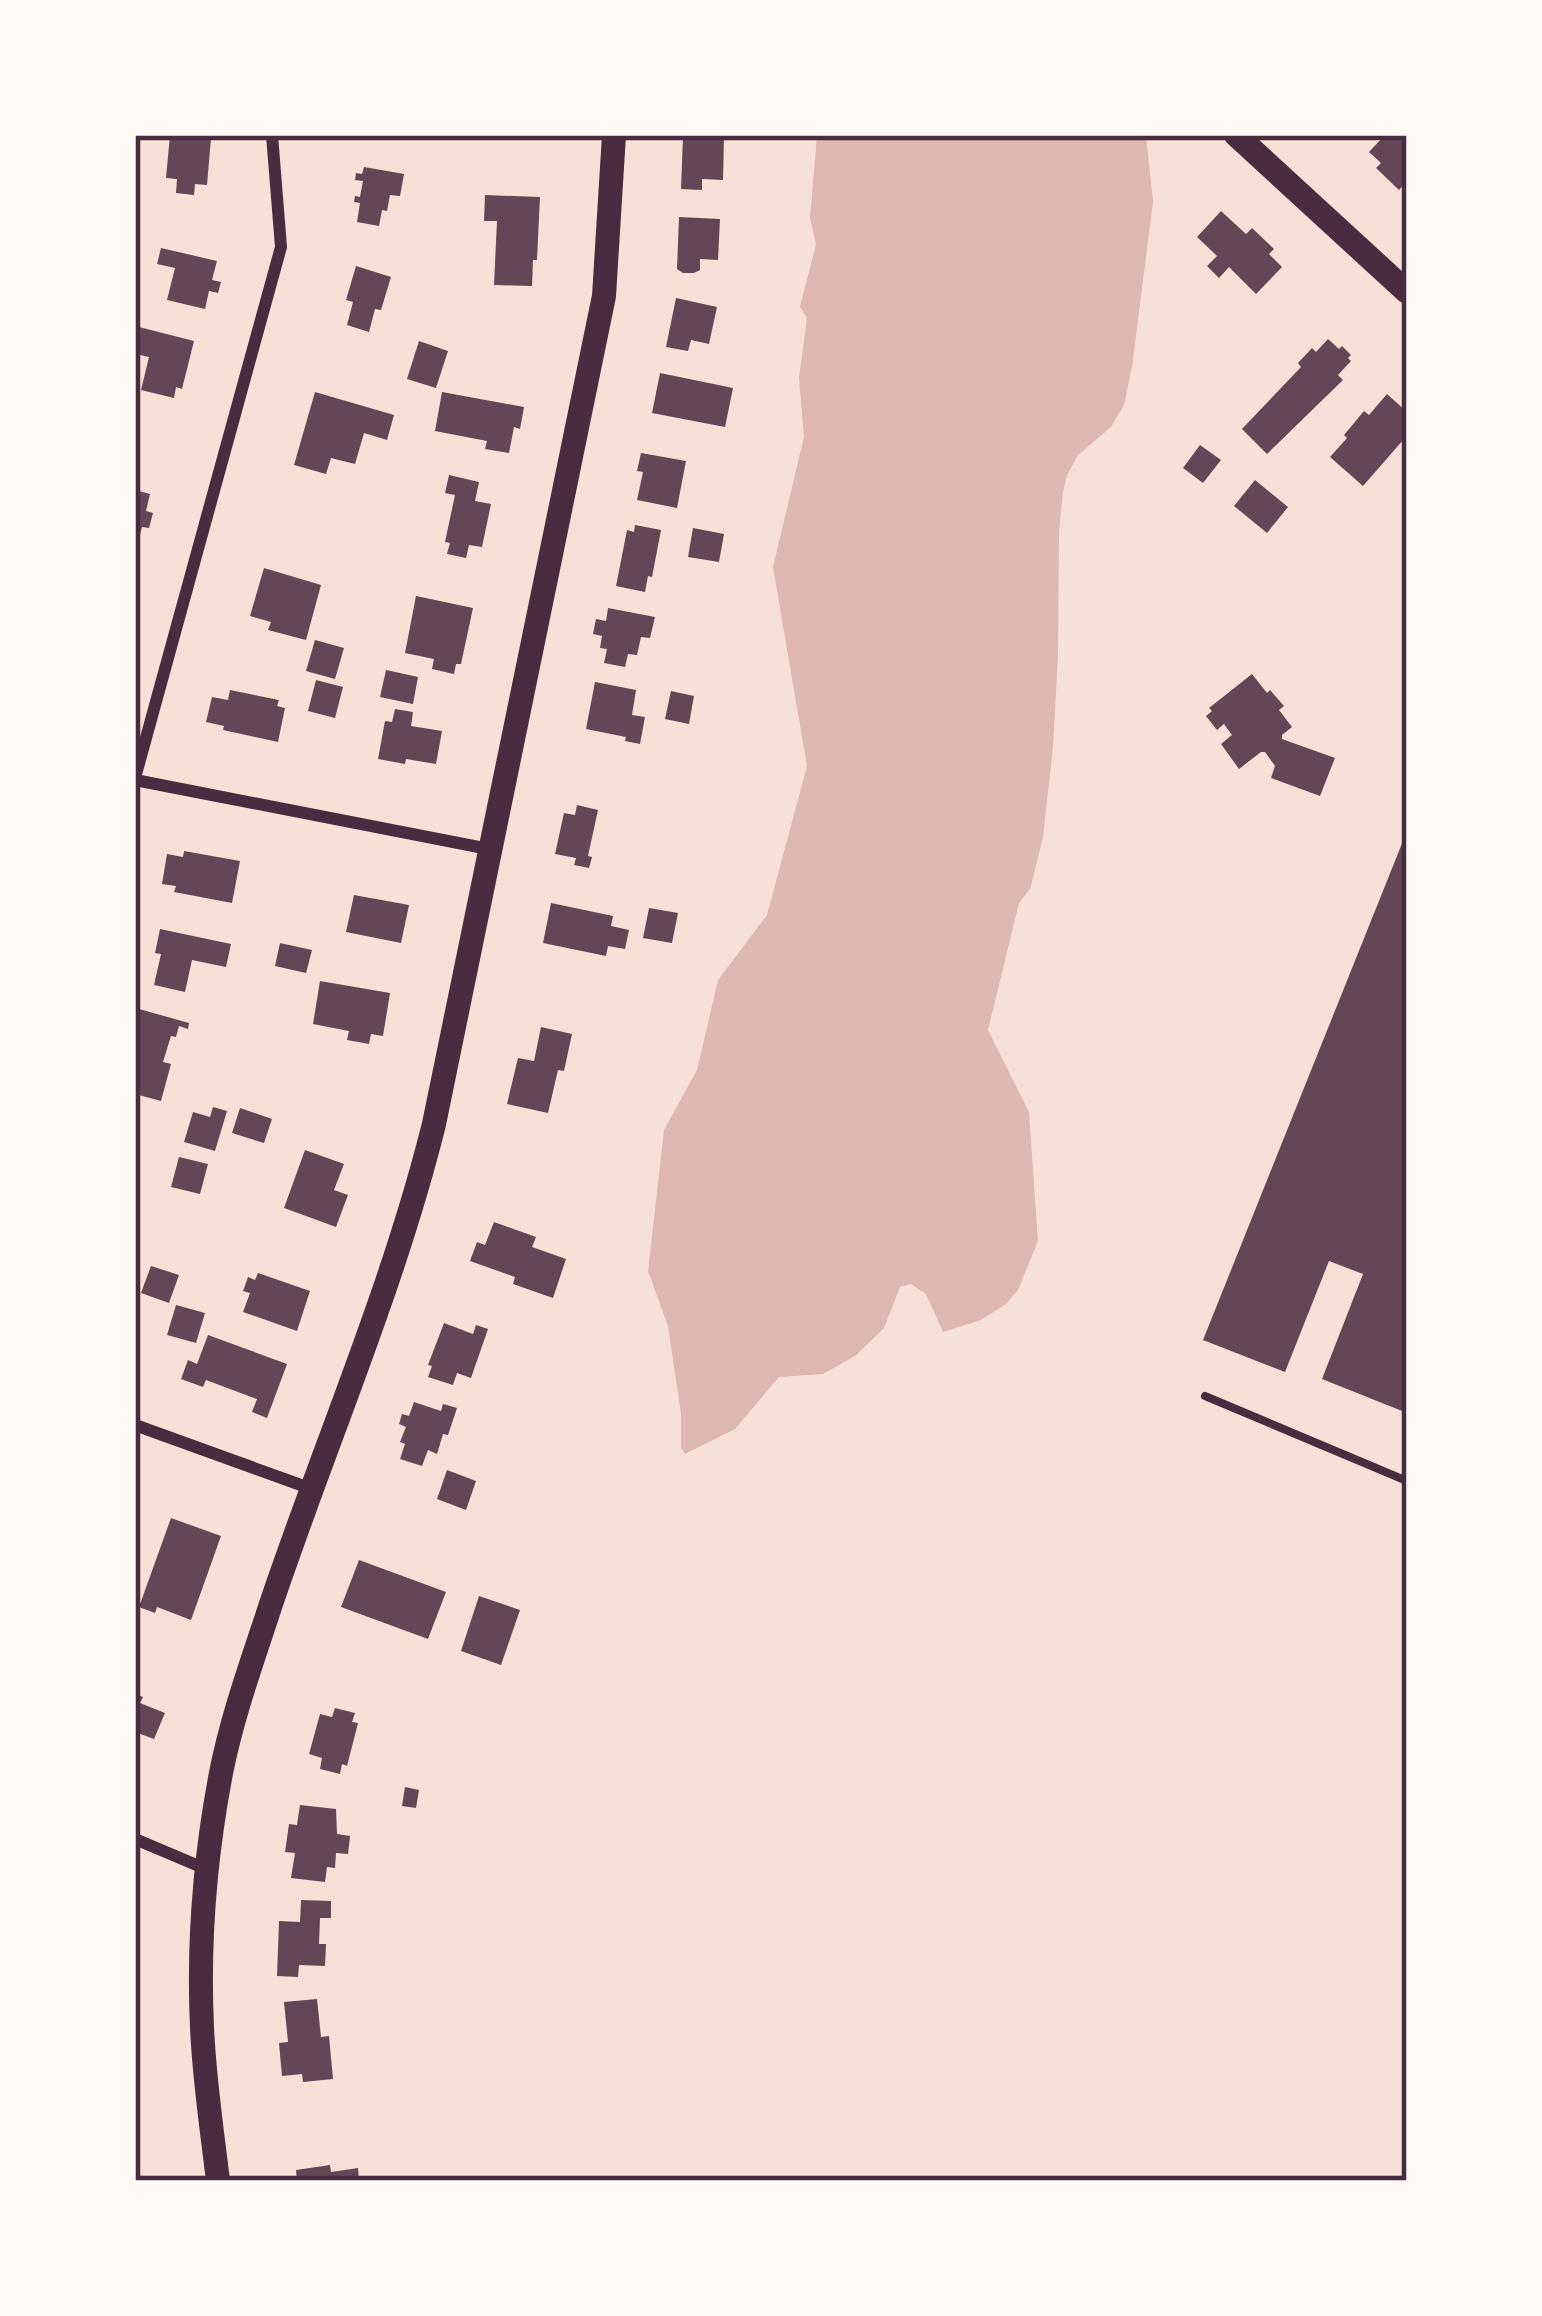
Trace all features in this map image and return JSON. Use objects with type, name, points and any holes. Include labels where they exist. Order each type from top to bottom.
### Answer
[{"type":"main road","points":[[218,2181],[202,2028],[201,1943],[206,1869],[222,1767],[239,1703],[428,1152],[604,296],[614,135]]},
{"type":"main road","points":[[1237,135],[1407,292]]},
{"type":"street","points":[[272,135],[281,247],[135,779],[489,849]]},
{"type":"street","points":[[135,1425],[312,1490]]},
{"type":"street","points":[[135,1839],[206,1869]]},
{"type":"lane","points":[[1205,1396],[1407,1481]]},
{"type":"shaded area","points":[[817,135],[1146,135],[1153,202],[1124,405],[1111,427],[1078,455],[1063,492],[1053,747],[1043,837],[1030,889],[1019,903],[988,1030],[1029,1112],[1038,1241],[1018,1290],[981,1320],[943,1332],[926,1294],[911,1284],[900,1287],[884,1328],[855,1356],[823,1374],[779,1377],[735,1429],[685,1454],[668,1326],[648,1271],[664,1130],[697,1070],[718,980],[767,915],[807,766],[773,567],[804,437],[799,378],[807,318],[800,307],[816,244],[810,218]]},
{"type":"building","points":[[170,135],[211,138],[207,185],[195,184],[194,195],[176,193],[177,179],[166,178]]},
{"type":"building","points":[[1385,135],[1407,135],[1407,181],[1399,190],[1376,168],[1381,163],[1369,152]]},
{"type":"building","points":[[683,136],[724,137],[723,180],[702,179],[702,190],[681,189]]},
{"type":"building","points":[[364,167],[404,174],[400,196],[390,195],[379,226],[357,222],[360,203],[354,202],[363,181],[355,180]]},
{"type":"building","points":[[485,195],[540,197],[532,286],[494,285],[497,221],[484,221]]},
{"type":"building","points":[[1221,211],[1246,234],[1252,228],[1274,249],[1269,254],[1282,267],[1256,294],[1229,267],[1219,278],[1207,266],[1217,256],[1197,237]]},
{"type":"building","points":[[679,217],[720,219],[718,260],[700,259],[700,270],[694,273],[677,269]]},
{"type":"building","points":[[161,248],[217,261],[212,280],[221,282],[218,293],[209,291],[205,309],[167,300],[175,268],[157,264]]},
{"type":"building","points":[[356,266],[391,277],[369,332],[347,325],[353,302],[346,300]]},
{"type":"building","points":[[676,298],[717,307],[709,344],[691,340],[688,351],[666,347]]},
{"type":"building","points":[[139,327],[194,341],[182,389],[176,387],[174,398],[141,390],[149,357],[135,354]]},
{"type":"building","points":[[1328,339],[1351,355],[1338,375],[1343,380],[1267,454],[1242,429],[1301,367],[1298,363],[1312,348],[1316,352]]},
{"type":"building","points":[[419,341],[448,351],[436,388],[407,379]]},
{"type":"building","points":[[660,373],[733,388],[725,427],[652,413]]},
{"type":"building","points":[[315,392],[394,415],[387,440],[364,433],[355,464],[331,458],[326,474],[294,465]]},
{"type":"building","points":[[442,392],[524,407],[509,453],[485,449],[487,441],[435,431]]},
{"type":"building","points":[[1387,394],[1407,412],[1407,441],[1363,486],[1330,457],[1364,411],[1369,415]]},
{"type":"building","points":[[1200,445],[1221,460],[1203,483],[1183,468]]},
{"type":"building","points":[[641,453],[686,461],[677,508],[637,500],[643,472],[637,471]]},
{"type":"building","points":[[449,475],[479,482],[475,501],[491,504],[482,547],[469,545],[466,558],[447,554],[455,495],[445,493]]},
{"type":"building","points":[[1255,480],[1288,507],[1267,533],[1234,506]]},
{"type":"building","points":[[135,490],[150,494],[146,511],[153,513],[139,539],[135,539]]},
{"type":"building","points":[[635,525],[661,530],[645,592],[616,586],[627,530],[634,532]]},
{"type":"building","points":[[693,528],[724,534],[719,562],[688,557]]},
{"type":"building","points":[[264,568],[321,585],[306,640],[268,630],[271,622],[250,616]]},
{"type":"building","points":[[416,596],[473,608],[461,664],[456,664],[454,674],[432,669],[434,659],[405,653]]},
{"type":"building","points":[[608,608],[655,617],[650,638],[641,637],[637,655],[628,654],[625,667],[604,663],[607,649],[600,648],[602,636],[593,634],[596,619],[606,621]]},
{"type":"building","points":[[315,640],[344,648],[335,679],[306,671]]},
{"type":"building","points":[[386,670],[418,677],[413,704],[380,697]]},
{"type":"building","points":[[1252,674],[1284,706],[1279,710],[1292,727],[1282,739],[1335,758],[1320,796],[1271,778],[1275,766],[1265,752],[1239,769],[1221,744],[1232,735],[1224,724],[1217,730],[1206,716],[1212,711],[1209,708]]},
{"type":"building","points":[[316,680],[343,687],[335,718],[308,711]]},
{"type":"building","points":[[595,682],[636,690],[632,715],[645,717],[640,744],[586,729]]},
{"type":"building","points":[[230,690],[279,700],[277,706],[285,708],[278,742],[206,722],[212,697],[228,700]]},
{"type":"building","points":[[671,691],[694,696],[689,724],[665,719]]},
{"type":"building","points":[[395,709],[413,712],[411,726],[442,731],[436,764],[378,759],[385,721],[392,722]]},
{"type":"building","points":[[577,805],[598,810],[589,868],[574,865],[576,858],[555,854],[564,813],[575,815]]},
{"type":"building","points":[[1407,831],[1407,1413],[1322,1379],[1363,1274],[1329,1261],[1285,1372],[1203,1340]]},
{"type":"building","points":[[184,851],[240,861],[232,903],[174,892],[176,886],[162,884],[167,854],[183,857]]},
{"type":"building","points":[[354,895],[409,905],[401,943],[346,932]]},
{"type":"building","points":[[551,903],[613,916],[611,926],[629,930],[625,949],[608,946],[606,956],[543,943]]},
{"type":"building","points":[[649,908],[678,913],[672,943],[643,938]]},
{"type":"building","points":[[160,929],[231,944],[226,967],[192,960],[185,992],[154,985],[161,954],[155,953]]},
{"type":"building","points":[[280,943],[312,950],[306,973],[275,966]]},
{"type":"building","points":[[320,981],[390,993],[383,1036],[371,1034],[369,1044],[347,1040],[349,1031],[313,1024]]},
{"type":"building","points":[[139,1009],[189,1023],[188,1029],[179,1026],[176,1037],[171,1036],[163,1062],[171,1064],[161,1101],[135,1094]]},
{"type":"building","points":[[541,1027],[572,1034],[548,1113],[507,1104],[518,1058],[534,1061]]},
{"type":"building","points":[[213,1107],[227,1111],[215,1151],[184,1142],[193,1112],[210,1117]]},
{"type":"building","points":[[240,1108],[272,1119],[264,1143],[232,1133]]},
{"type":"building","points":[[305,1150],[344,1164],[334,1190],[348,1195],[336,1227],[284,1208]]},
{"type":"building","points":[[179,1157],[208,1164],[200,1194],[171,1187]]},
{"type":"building","points":[[494,1222],[536,1237],[532,1247],[566,1259],[553,1298],[513,1284],[515,1277],[470,1261],[477,1242],[485,1245]]},
{"type":"building","points":[[151,1266],[179,1275],[169,1303],[141,1293]]},
{"type":"building","points":[[258,1273],[310,1291],[297,1331],[243,1312],[250,1293],[243,1291],[248,1277],[255,1280]]},
{"type":"building","points":[[176,1305],[205,1313],[196,1343],[167,1335]]},
{"type":"building","points":[[444,1323],[473,1334],[476,1325],[488,1329],[471,1378],[457,1373],[453,1385],[428,1377]]},
{"type":"building","points":[[208,1335],[287,1364],[267,1418],[252,1412],[257,1399],[206,1380],[203,1387],[181,1379],[188,1360],[197,1364]]},
{"type":"building","points":[[414,1402],[441,1411],[443,1404],[457,1408],[437,1454],[428,1450],[422,1466],[400,1459],[406,1427],[399,1424],[402,1414],[409,1416]]},
{"type":"building","points":[[447,1470],[476,1481],[466,1510],[437,1499]]},
{"type":"building","points":[[171,1518],[221,1536],[191,1620],[157,1607],[155,1613],[139,1607]]},
{"type":"building","points":[[359,1560],[446,1592],[428,1639],[341,1607]]},
{"type":"building","points":[[479,1596],[520,1610],[501,1665],[461,1651]]},
{"type":"building","points":[[135,1694],[143,1697],[140,1703],[165,1713],[154,1739],[135,1732]]},
{"type":"building","points":[[335,1708],[355,1713],[352,1722],[358,1723],[347,1766],[342,1764],[340,1774],[320,1769],[322,1758],[309,1754],[320,1714],[332,1717]]},
{"type":"building","points":[[405,1787],[419,1790],[416,1808],[402,1806]]},
{"type":"building","points":[[300,1805],[336,1809],[337,1834],[350,1836],[348,1854],[336,1853],[335,1868],[327,1867],[325,1882],[291,1878],[295,1853],[285,1852],[289,1824],[297,1825]]},
{"type":"building","points":[[301,1900],[331,1901],[331,1918],[320,1918],[319,1944],[326,1944],[325,1966],[299,1965],[298,1977],[277,1976],[279,1921],[300,1922]]},
{"type":"building","points":[[317,1999],[321,2037],[329,2036],[333,2079],[303,2082],[302,2074],[282,2076],[279,2043],[288,2042],[284,2002]]},
{"type":"building","points":[[330,2165],[331,2172],[358,2168],[359,2181],[297,2181],[296,2170]]}]
